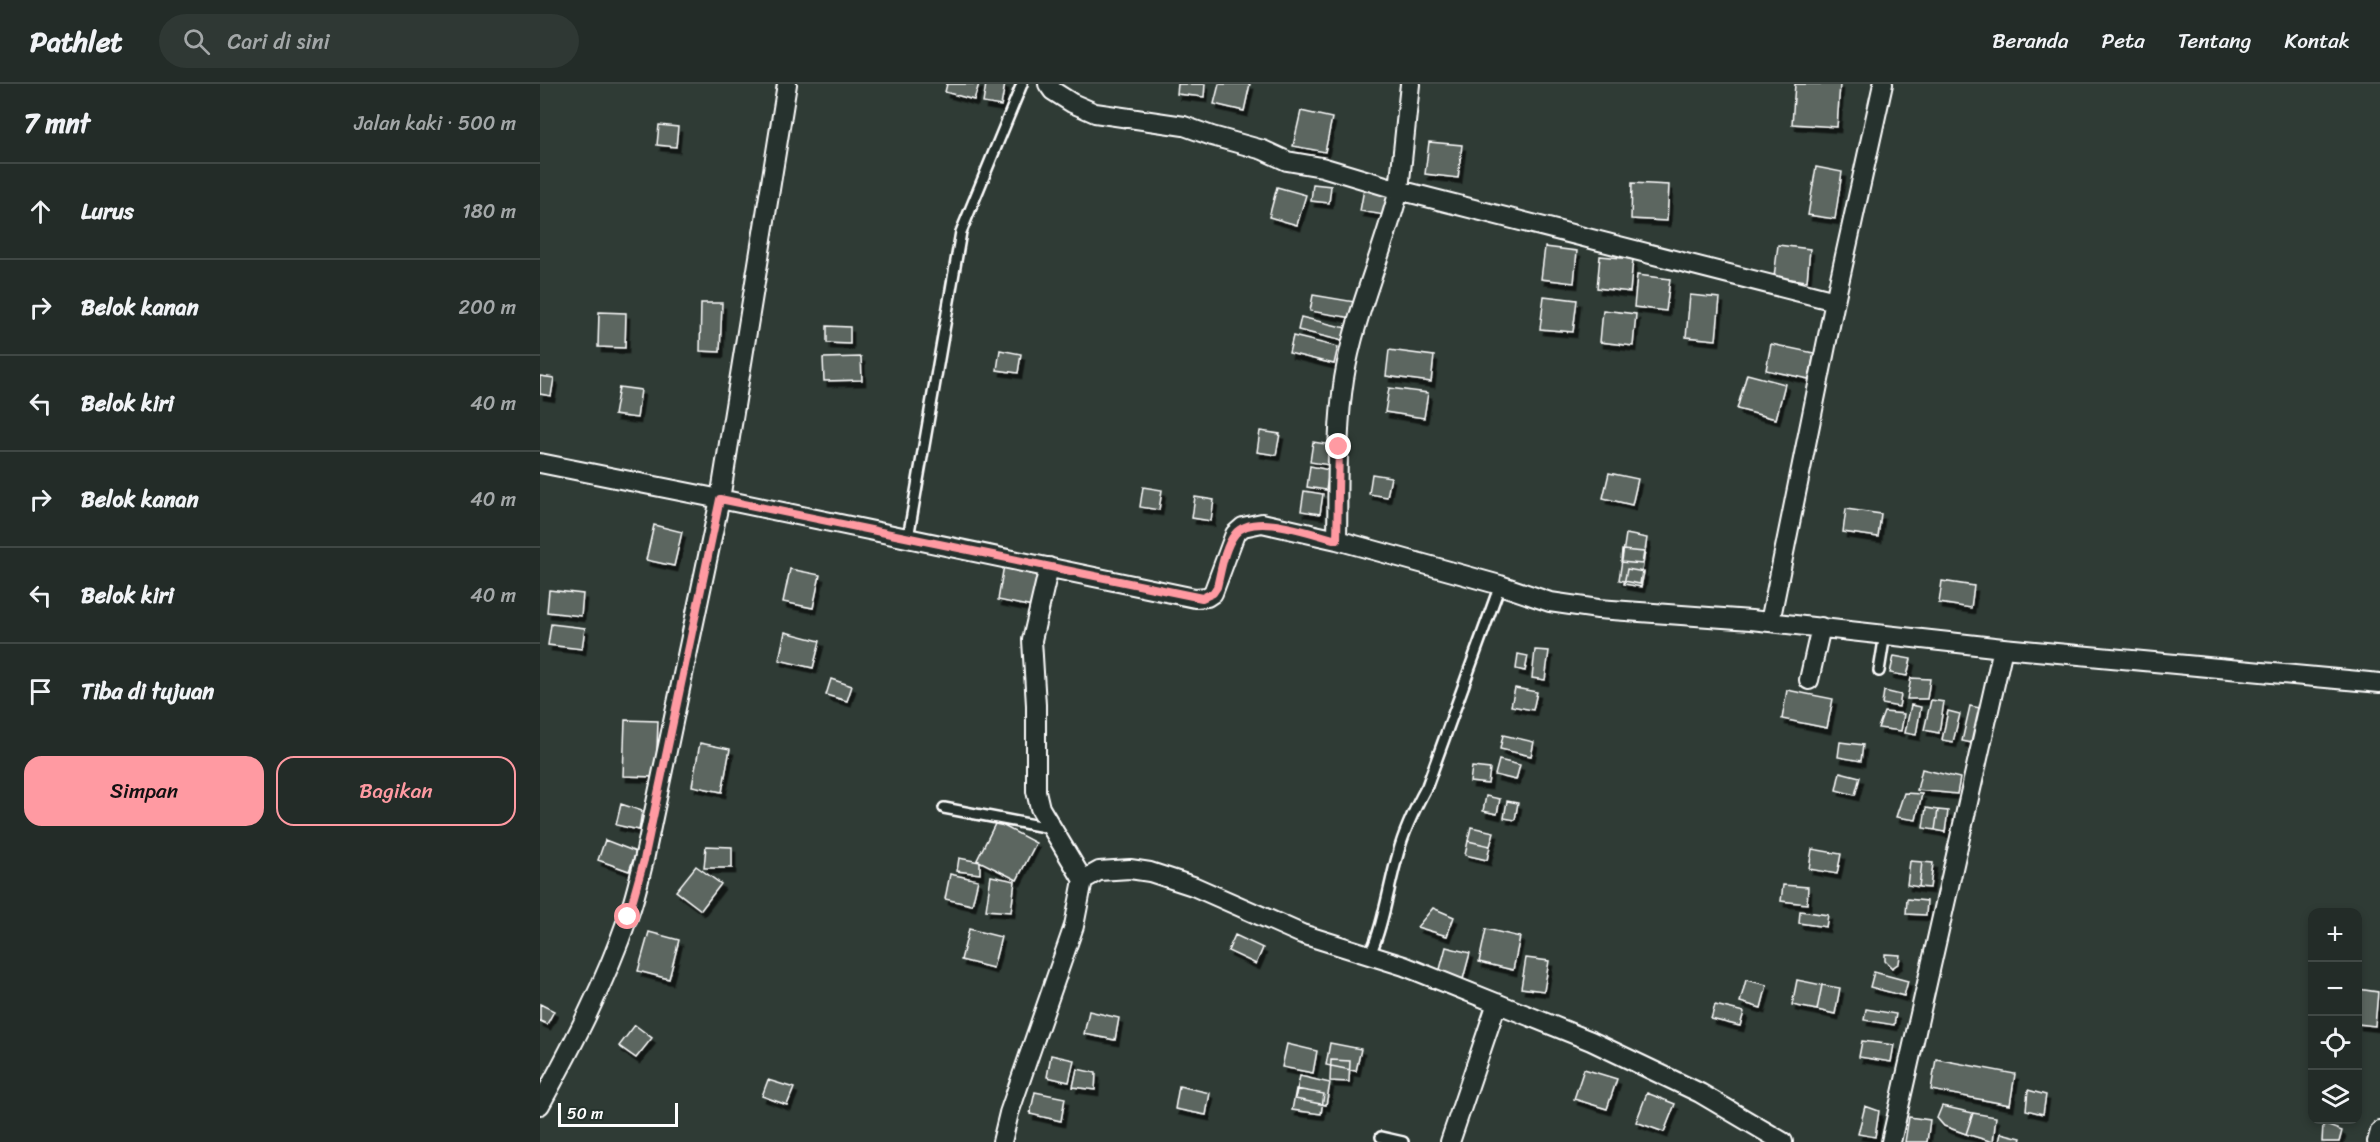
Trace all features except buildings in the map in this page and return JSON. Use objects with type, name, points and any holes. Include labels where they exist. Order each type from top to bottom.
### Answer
[{"type":"street","points":[[540,1105],[572,1049],[628,917],[644,860],[720,499],[787,84]]},
{"type":"street","points":[[1048,84],[1072,103],[1095,113],[1184,126],[1263,150],[1287,161],[1322,166],[1399,190],[1835,301]]},
{"type":"street","points":[[1337,540],[1344,380],[1355,333],[1399,190],[1410,84]]},
{"type":"street","points":[[1770,622],[1835,301],[1883,84]]},
{"type":"street","points":[[540,463],[1202,598],[1213,593],[1217,587],[1229,544],[1235,534],[1243,527],[1262,523],[1337,540],[1559,603],[1598,609],[1770,622],[2003,648],[2380,683]]},
{"type":"street","points":[[1002,1142],[1009,1113],[1074,926],[1083,880],[1050,828],[1040,808],[1036,791],[1036,705],[1032,640],[1049,567]]},
{"type":"street","points":[[1809,680],[1821,627]]},
{"type":"street","points":[[1891,1142],[2003,648]]},
{"type":"street","points":[[1083,880],[1099,871],[1111,869],[1150,872],[1193,886],[1302,934],[1369,957],[1404,966],[1592,1041],[1700,1093],[1783,1142]]},
{"type":"street","points":[[1450,1142],[1497,1003]]},
{"type":"street","points":[[2377,1142],[2380,1131]]},
{"type":"lane","points":[[909,538],[961,232],[1022,84]]},
{"type":"lane","points":[[1369,957],[1377,940],[1398,852],[1413,812],[1427,786],[1500,585]]},
{"type":"lane","points":[[1880,671],[1885,634]]},
{"type":"lane","points":[[944,808],[1050,828]]},
{"type":"lane","points":[[1381,1137],[1403,1142]]},
{"type":"route","points":[[628,917],[644,860],[720,499],[1202,598],[1213,593],[1217,587],[1229,544],[1243,527],[1262,523],[1337,540],[1339,447]]}]
